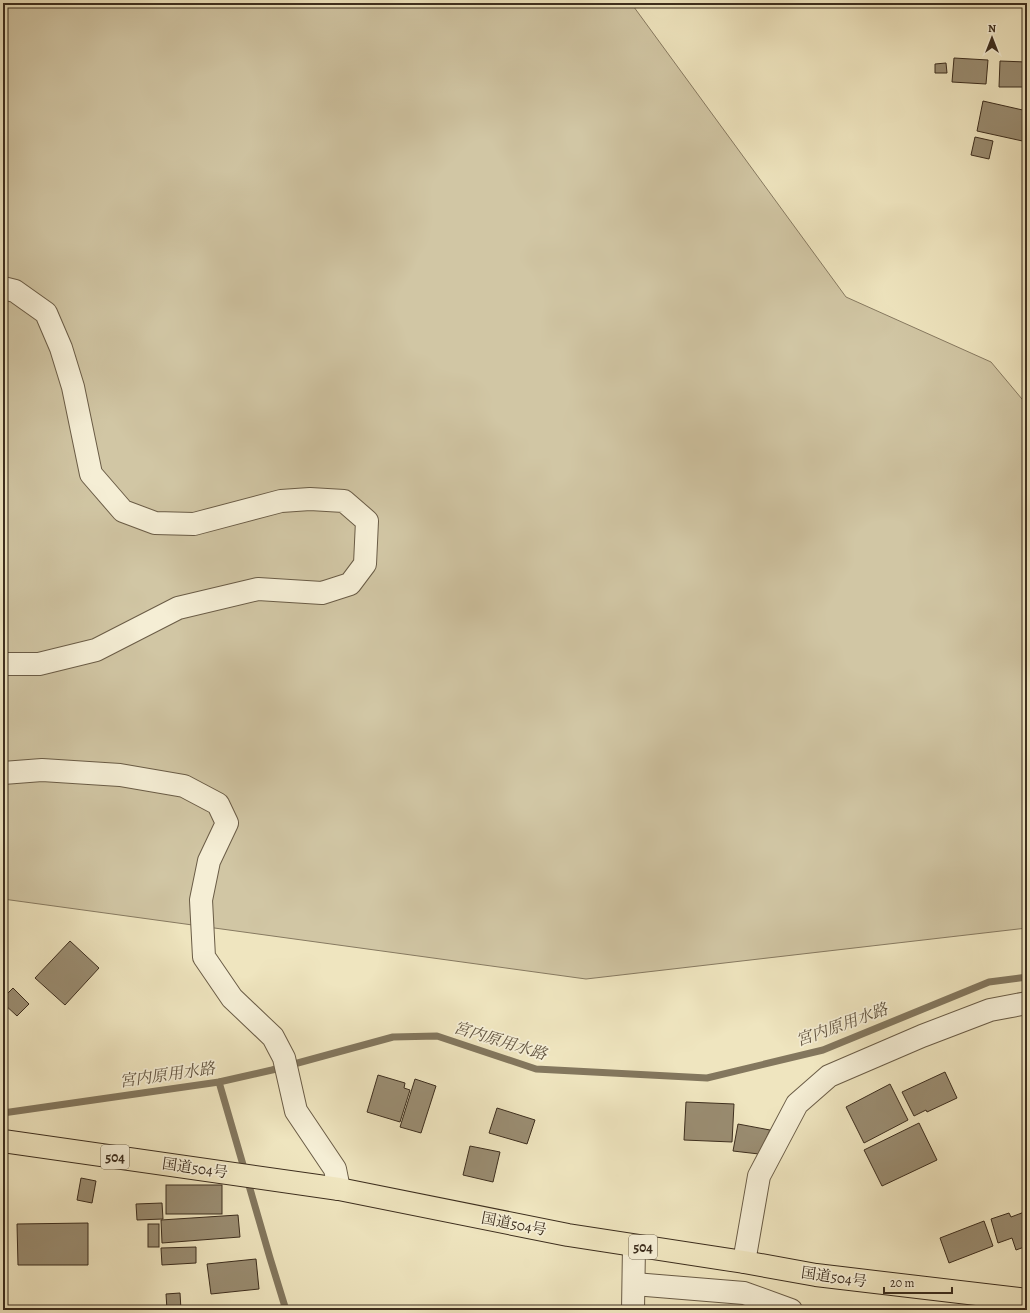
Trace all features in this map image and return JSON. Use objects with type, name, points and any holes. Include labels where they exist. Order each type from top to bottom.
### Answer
[{"type":"highway","name":"国道504号","points":[[3,1141],[339,1189],[568,1235],[744,1262],[816,1276],[1027,1300]]},
{"type":"street","points":[[3,288],[16,291],[46,313],[61,348],[73,386],[91,474],[123,511],[155,523],[194,524],[281,501],[310,499],[344,501],[367,521],[365,564],[350,584],[322,593],[258,588],[178,608],[96,650],[39,664],[3,664]]},
{"type":"street","points":[[3,773],[42,770],[120,776],[184,786],[218,804],[227,823],[209,861],[201,900],[204,957],[232,998],[273,1037],[286,1067],[296,1111],[334,1169],[339,1189]]},
{"type":"street","points":[[744,1262],[759,1176],[797,1104],[829,1076],[922,1036],[990,1010],[1027,1003]]},
{"type":"street","points":[[633,1308],[634,1246]]},
{"type":"street","points":[[634,1284],[744,1293],[791,1310]]},
{"type":"shaded area","points":[[3,3],[631,3],[846,297],[991,362],[1027,405],[1027,928],[586,979],[3,899]]},
{"type":"building","points":[[954,58],[988,60],[986,84],[952,82]]},
{"type":"building","points":[[1000,61],[1026,62],[1026,87],[999,87]]},
{"type":"building","points":[[946,63],[947,73],[935,73],[935,64]]},
{"type":"building","points":[[983,101],[1027,111],[1027,142],[977,131]]},
{"type":"building","points":[[975,137],[993,141],[989,159],[971,155]]},
{"type":"building","points":[[70,941],[99,968],[65,1005],[35,978]]},
{"type":"building","points":[[13,988],[29,1004],[17,1016],[3,1003],[3,998]]},
{"type":"building","points":[[945,1072],[957,1098],[927,1112],[926,1110],[914,1116],[902,1092]]},
{"type":"building","points":[[378,1075],[405,1083],[404,1088],[410,1090],[400,1122],[367,1112]]},
{"type":"building","points":[[415,1079],[436,1086],[421,1133],[400,1127]]},
{"type":"building","points":[[890,1084],[908,1120],[864,1143],[846,1107]]},
{"type":"building","points":[[686,1102],[734,1104],[732,1142],[684,1140]]},
{"type":"building","points":[[497,1108],[535,1120],[527,1144],[489,1133]]},
{"type":"building","points":[[919,1123],[937,1160],[882,1186],[864,1150]]},
{"type":"building","points":[[738,1124],[770,1130],[759,1154],[733,1151]]},
{"type":"building","points":[[470,1146],[500,1152],[493,1182],[463,1175]]},
{"type":"building","points":[[81,1178],[96,1181],[92,1203],[77,1200]]},
{"type":"building","points":[[166,1185],[222,1185],[222,1214],[166,1214]]},
{"type":"building","points":[[162,1203],[163,1219],[137,1220],[136,1204]]},
{"type":"building","points":[[1027,1211],[1027,1246],[1016,1250],[1012,1238],[998,1243],[991,1219],[1009,1213],[1011,1217]]},
{"type":"building","points":[[238,1215],[240,1237],[162,1243],[161,1220]]},
{"type":"building","points":[[984,1221],[993,1246],[949,1263],[940,1238]]},
{"type":"building","points":[[88,1223],[88,1265],[18,1265],[17,1224]]},
{"type":"building","points":[[148,1224],[159,1224],[159,1247],[148,1247]]},
{"type":"building","points":[[196,1247],[196,1263],[162,1265],[161,1248]]},
{"type":"building","points":[[256,1259],[259,1289],[211,1294],[207,1264]]},
{"type":"building","points":[[180,1293],[181,1310],[167,1310],[166,1294]]},
{"type":"waterway","name":"宮内原用水路","points":[[3,1113],[219,1082],[272,1070],[393,1037],[437,1036],[536,1069],[707,1078],[823,1050],[989,982],[1027,977]]},
{"type":"waterway","points":[[219,1082],[286,1310]]}]
